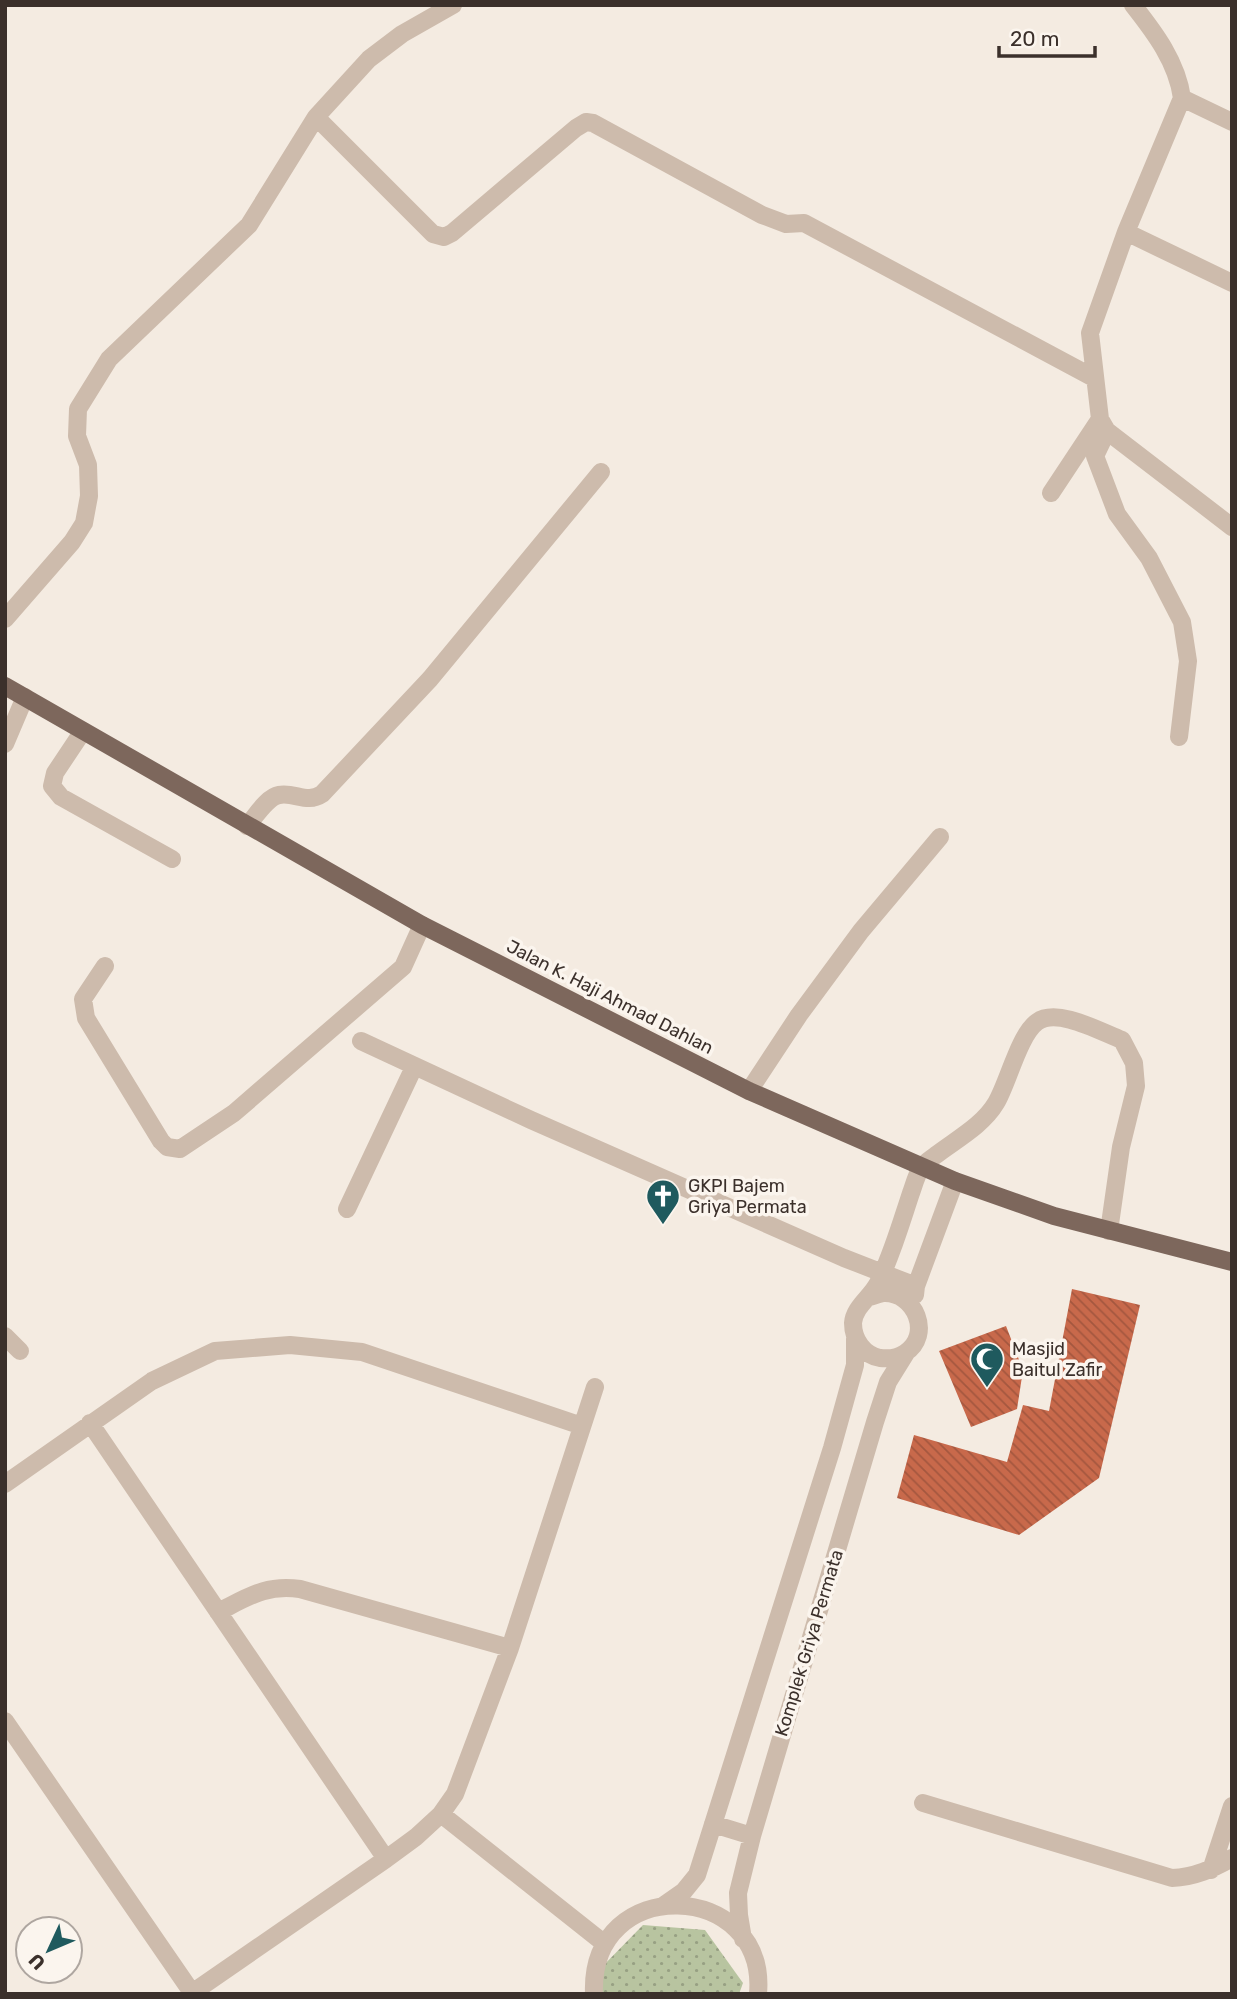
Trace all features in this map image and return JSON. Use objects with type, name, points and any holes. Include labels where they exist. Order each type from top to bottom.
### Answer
[{"type":"main road","name":"Jalan K. Haji Ahmad Dahlan","points":[[5,686],[422,925],[750,1091],[919,1172],[953,1187],[1108,1231],[1232,1262]]},
{"type":"street","points":[[5,619],[72,542],[84,523],[89,496],[88,465],[77,436],[78,409],[109,359],[249,225],[316,117],[369,59],[402,34],[453,5]]},
{"type":"street","points":[[1133,5],[1156,33],[1165,50],[1180,83],[1182,98],[1126,232],[1090,333],[1094,378],[1103,425],[1095,456],[1117,514],[1149,558],[1182,622],[1188,661],[1179,737]]},
{"type":"street","points":[[1182,98],[1232,122]]},
{"type":"street","points":[[316,117],[433,233],[444,237],[576,128],[586,122],[593,123],[762,215],[786,224],[804,223],[1094,378]]},
{"type":"street","points":[[1126,232],[1232,284]]},
{"type":"street","points":[[1051,493],[1103,425]]},
{"type":"street","points":[[1103,425],[1232,527]]},
{"type":"street","points":[[247,826],[271,799],[279,795],[309,799],[322,794],[430,679],[601,472]]},
{"type":"street","points":[[5,744],[25,697]]},
{"type":"street","points":[[83,731],[55,773],[52,786],[61,797],[172,859]]},
{"type":"street","points":[[750,1091],[799,1015],[853,942],[940,837]]},
{"type":"street","points":[[105,966],[83,999],[86,1018],[161,1141],[175,1150],[234,1113],[403,967],[422,925]]},
{"type":"street","points":[[953,1187],[916,1286],[919,1330],[915,1343],[906,1353],[891,1359],[876,1357],[863,1350],[855,1336],[853,1321],[858,1308],[869,1297],[882,1273],[919,1172],[986,1117],[997,1102],[1027,1034],[1037,1022],[1050,1017],[1063,1017],[1122,1040],[1134,1063],[1136,1086],[1121,1147],[1108,1231]]},
{"type":"street","points":[[361,1041],[414,1067],[916,1286]]},
{"type":"street","points":[[347,1209],[414,1067]]},
{"type":"street","points":[[869,1297],[883,1293],[898,1295],[910,1304],[918,1316]]},
{"type":"street","points":[[5,1336],[20,1350]]},
{"type":"street","name":"Komplek Griya Permata","points":[[664,1905],[684,1891],[698,1875],[832,1448],[855,1365],[855,1336]]},
{"type":"street","points":[[5,1484],[152,1381],[215,1351],[290,1345],[362,1352],[582,1426]]},
{"type":"street","name":"Komplek Griya Permata","points":[[743,1938],[738,1893],[752,1836],[878,1412],[888,1382],[906,1353]]},
{"type":"street","points":[[5,1721],[192,1993],[416,1837],[441,1814],[455,1794],[510,1648],[595,1387]]},
{"type":"street","points":[[90,1423],[386,1859]]},
{"type":"street","points":[[218,1612],[264,1589],[282,1586],[300,1588],[510,1648]]},
{"type":"street","points":[[923,1803],[1154,1875],[1189,1877],[1211,1870],[1232,1858]]},
{"type":"street","points":[[1211,1870],[1232,1806]]},
{"type":"street","points":[[441,1814],[605,1944]]},
{"type":"street","points":[[713,1824],[752,1836]]},
{"type":"street","points":[[594,1994],[593,1979],[605,1944],[621,1925],[640,1912],[664,1905],[686,1905],[708,1911],[728,1922],[743,1938],[754,1958],[759,1987],[774,1994]]},
{"type":"green space","points":[[643,1925],[705,1930],[743,1983],[739,1994],[600,1994],[597,1972]]},
{"type":"building","points":[[1072,1289],[1140,1305],[1099,1478],[1019,1535],[897,1498],[914,1435],[1007,1462],[1023,1405],[1049,1411]]},
{"type":"building","name":"Masjid Baitul Zafir","points":[[1006,1326],[1023,1370],[1017,1409],[971,1427],[939,1351]]},
{"type":"place","name":"GKPI Bajem Griya Permata","points":[[663,1226]]},
{"type":"place","name":"Masjid Baitul Zafir","points":[[987,1389]]}]
